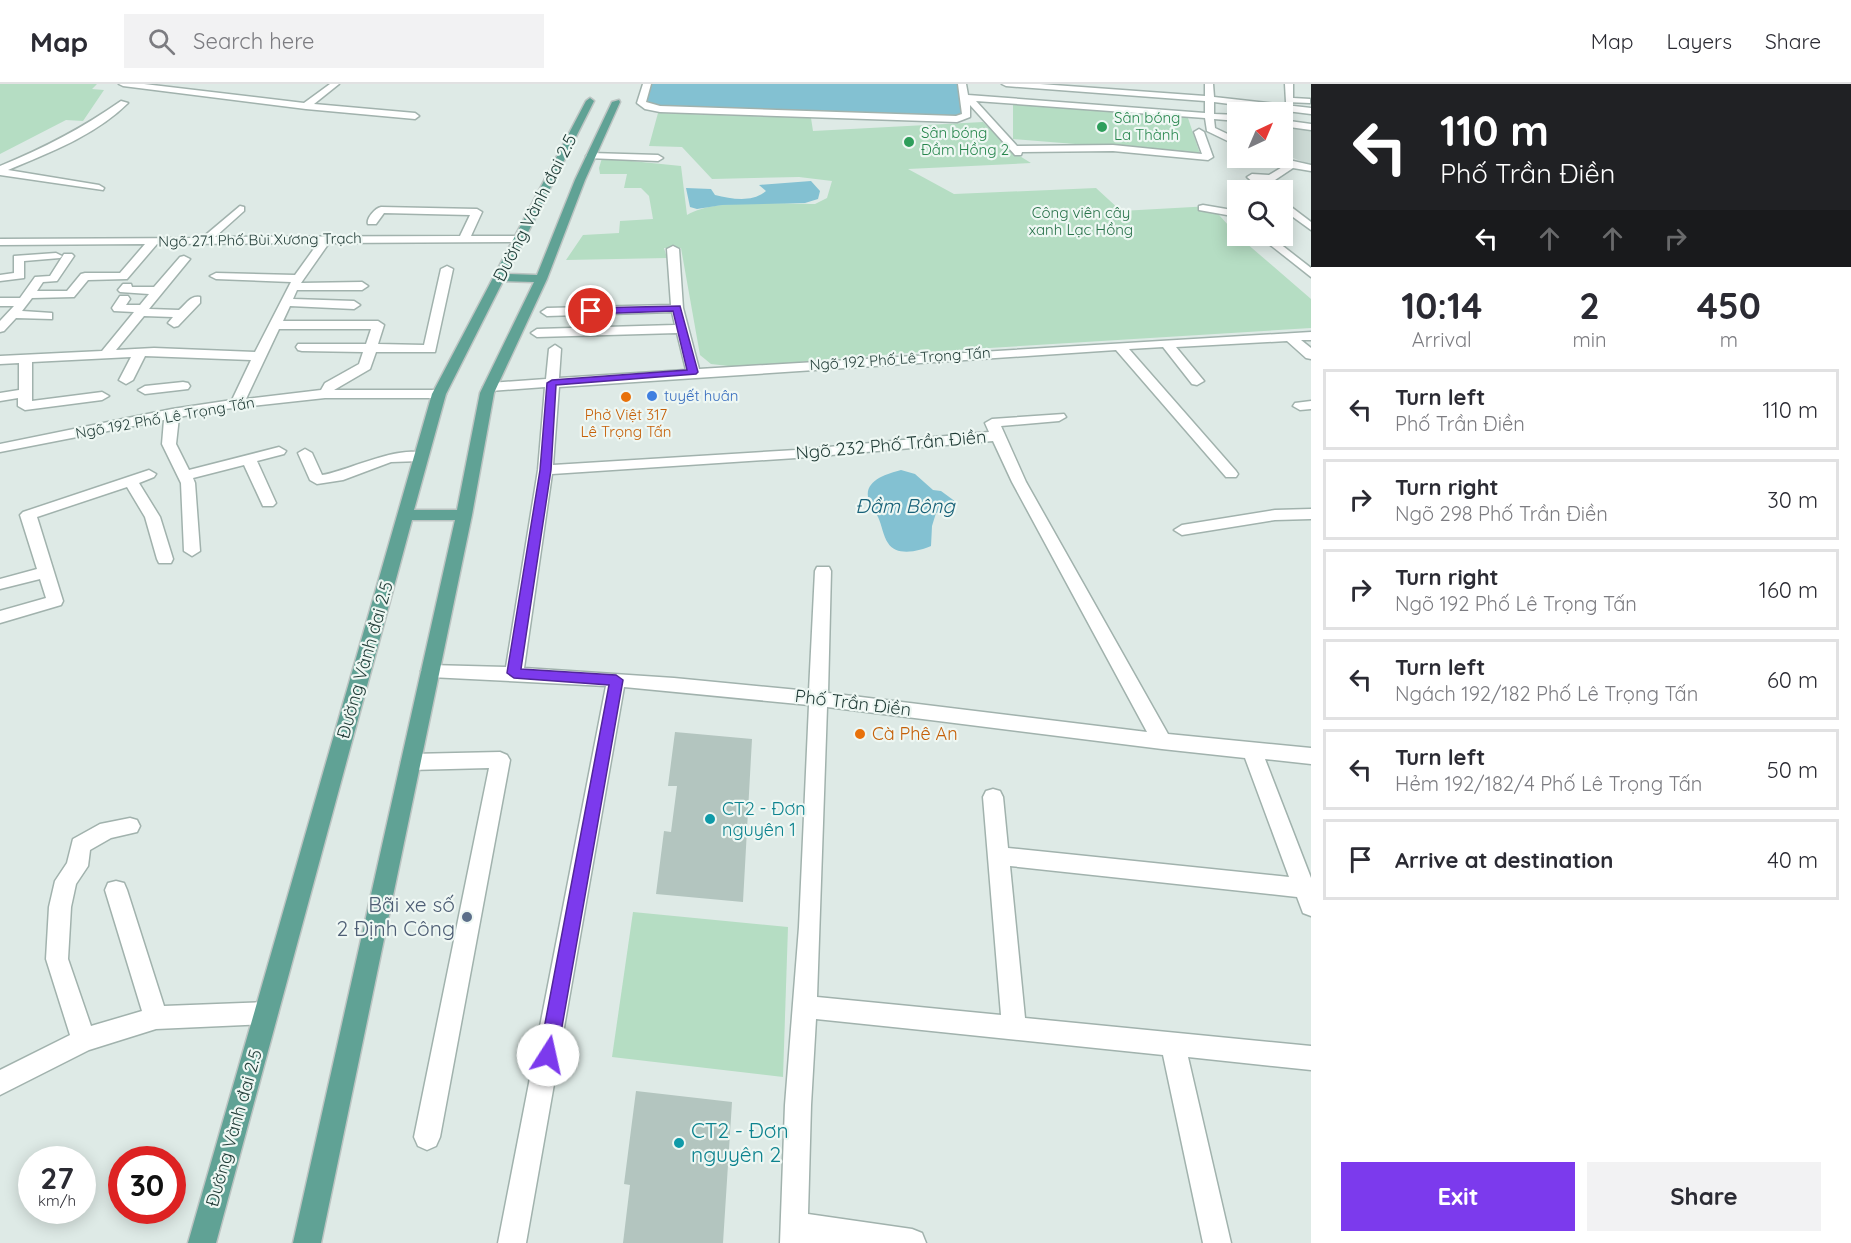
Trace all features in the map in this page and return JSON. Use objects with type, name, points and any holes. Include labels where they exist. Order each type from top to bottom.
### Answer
[{"type":"main road","name":"Đường Vành đai 2.5","points":[[307,1243],[464,515],[487,393],[541,279],[591,156],[601,145],[591,127],[590,101]]},
{"type":"main road","name":"Đường Vành đai 2.5","points":[[202,1243],[439,394],[519,239],[591,127],[616,102]]},
{"type":"main road","points":[[500,277],[541,279]]},
{"type":"main road","points":[[405,515],[464,515]]},
{"type":"street","points":[[123,84],[170,87],[306,106],[415,116]]},
{"type":"street","points":[[306,106],[335,84]]},
{"type":"street","points":[[647,84],[641,103],[660,109],[957,119],[967,115],[968,98],[1227,117]]},
{"type":"street","points":[[962,84],[968,103],[987,119],[1017,151],[1113,148],[1208,157],[1199,132]]},
{"type":"street","points":[[1005,84],[1209,99],[1311,111]]},
{"type":"street","points":[[1209,84],[1210,129],[1227,138]]},
{"type":"street","points":[[1289,84],[1289,100],[1311,102]]},
{"type":"street","points":[[0,171],[54,147],[124,104]]},
{"type":"street","points":[[858,127],[987,119]]},
{"type":"street","points":[[1293,125],[1311,127]]},
{"type":"street","points":[[591,156],[658,158]]},
{"type":"street","points":[[1293,165],[1311,168]]},
{"type":"street","points":[[1256,180],[1252,177],[1271,178],[1286,168]]},
{"type":"street","points":[[0,171],[99,188]]},
{"type":"street","points":[[1203,208],[1227,212]]},
{"type":"street","points":[[205,241],[240,209]]},
{"type":"street","points":[[372,222],[381,210],[477,212],[464,239]]},
{"type":"street","points":[[1293,212],[1311,227]]},
{"type":"street","name":"Ngõ 271 Phố Bùi Xương Trạch","points":[[0,242],[519,239]]},
{"type":"street","points":[[237,403],[296,283],[326,240]]},
{"type":"street","points":[[108,277],[138,241]]},
{"type":"street","points":[[0,302],[70,294],[85,276],[123,277],[154,242]]},
{"type":"street","points":[[1276,246],[1311,274]]},
{"type":"street","points":[[673,249],[677,308],[693,372]]},
{"type":"street","points":[[0,278],[20,276],[18,258],[62,256],[53,279],[39,279],[0,328]]},
{"type":"street","points":[[106,354],[184,259]]},
{"type":"street","points":[[302,347],[430,349],[447,268]]},
{"type":"street","points":[[323,288],[331,274],[338,274]]},
{"type":"street","points":[[216,276],[296,283],[323,288],[364,285]]},
{"type":"street","points":[[158,291],[130,293],[118,308],[182,314]]},
{"type":"street","points":[[173,324],[196,300]]},
{"type":"street","points":[[286,302],[354,305]]},
{"type":"street","points":[[547,312],[677,308]]},
{"type":"street","points":[[13,314],[48,316]]},
{"type":"street","points":[[276,325],[378,325],[365,366],[330,386],[325,394]]},
{"type":"street","points":[[537,333],[682,329]]},
{"type":"street","name":"Ngõ 192 Phố Lê Trọng Tấn","points":[[490,387],[693,372],[1311,336]]},
{"type":"street","points":[[1291,338],[1311,355]]},
{"type":"street","points":[[1167,344],[1197,381]]},
{"type":"street","points":[[1119,346],[1231,474]]},
{"type":"street","points":[[514,673],[545,470],[555,349]]},
{"type":"street","points":[[0,360],[26,358],[90,361],[106,354],[140,353],[259,356]]},
{"type":"street","points":[[126,380],[140,353]]},
{"type":"street","points":[[26,358],[25,405],[102,396]]},
{"type":"street","points":[[145,390],[183,386]]},
{"type":"street","points":[[164,388],[169,444],[188,483],[192,551]]},
{"type":"street","points":[[0,398],[25,393]]},
{"type":"street","name":"Ngõ 192 Phố Lê Trọng Tấn","points":[[0,448],[168,414],[237,403],[325,394],[439,394]]},
{"type":"street","points":[[997,436],[992,423],[1059,417]]},
{"type":"street","name":"Ngõ 232 Phố Trần Điền","points":[[545,470],[796,454],[997,436],[1019,482],[1162,742]]},
{"type":"street","points":[[185,476],[279,451]]},
{"type":"street","points":[[305,453],[317,480],[338,477],[389,458],[421,457]]},
{"type":"street","points":[[249,459],[268,503]]},
{"type":"street","points":[[0,617],[55,601],[28,515],[149,474]]},
{"type":"street","points":[[130,481],[151,510],[165,559]]},
{"type":"street","points":[[1182,530],[1275,515],[1311,514]]},
{"type":"street","points":[[0,584],[46,572]]},
{"type":"street","points":[[823,572],[806,1007],[798,1105],[794,1235],[912,1243]]},
{"type":"street","name":"Phố Trần Điền","points":[[430,671],[514,673],[616,680],[818,698],[1162,742],[1311,756]]},
{"type":"street","points":[[512,1243],[616,680]]},
{"type":"street","points":[[998,856],[1309,894],[1252,751]]},
{"type":"street","points":[[411,762],[500,760],[427,1137]]},
{"type":"street","points":[[993,797],[1014,1028]]},
{"type":"street","points":[[84,1040],[57,959],[60,907],[66,881],[77,866],[80,845],[107,830],[130,826]]},
{"type":"street","points":[[116,890],[156,1018]]},
{"type":"street","points":[[806,1007],[1311,1058]]},
{"type":"street","points":[[0,1083],[84,1040],[156,1018],[266,1013]]},
{"type":"street","points":[[1173,1044],[1217,1243]]},
{"type":"shaded area","points":[[1293,126],[1311,128],[1311,165],[1293,158]]},
{"type":"green space","points":[[0,84],[97,84],[92,89],[104,90],[83,121],[66,120],[0,154]]},
{"type":"green space","name":"Sân bóng La Thành","points":[[1013,102],[1187,115],[1200,154],[1013,139]]},
{"type":"green space","name":"Công viên cây xanh Lạc Hồng","points":[[658,113],[811,118],[813,131],[983,122],[1013,152],[1031,163],[908,169],[954,194],[1096,188],[1121,211],[1211,206],[1227,224],[1227,246],[1250,246],[1311,299],[1311,328],[907,353],[737,367],[711,364],[700,355],[681,248],[664,248],[667,258],[566,260],[583,235],[619,233],[620,221],[653,219],[649,196],[641,188],[624,188],[627,174],[600,174],[602,158],[681,166],[687,215],[714,206],[731,204],[815,204],[827,198],[832,181],[799,177],[712,179],[682,147],[649,146]]},
{"type":"green space","points":[[633,912],[788,927],[783,1077],[612,1057]]},
{"type":"water","points":[[649,84],[958,84],[964,111],[960,116],[660,108],[647,103]]},
{"type":"water","points":[[811,181],[820,191],[818,199],[805,203],[722,205],[697,209],[690,207],[686,188],[711,189],[715,195],[748,199],[766,191],[759,185]]},
{"type":"water","name":"Đầm Bông","points":[[901,470],[915,474],[933,490],[941,491],[956,502],[956,505],[936,513],[932,526],[931,546],[921,550],[902,551],[892,547],[870,503],[868,494],[872,483]]},
{"type":"building","name":"CT2 - Đơn nguyên 1","points":[[675,732],[752,739],[743,902],[656,894],[664,831],[671,832],[677,786],[668,786]]},
{"type":"building","name":"CT2 - Đơn nguyên 2","points":[[636,1091],[732,1102],[723,1243],[623,1243],[630,1185],[624,1184]]},
{"type":"place","name":"Sân bóng La Thành","points":[[1102,127]]},
{"type":"place","name":"Sân bóng Đầm Hồng 2","points":[[909,142]]},
{"type":"place","name":"tuyết huân","points":[[652,396]]},
{"type":"place","name":"Phở Việt 317 Lê Trọng Tấn","points":[[626,397]]},
{"type":"place","name":"Cà Phê An","points":[[860,734]]},
{"type":"place","name":"CT2 - Đơn nguyên 1","points":[[710,819]]},
{"type":"place","name":"Bãi xe số 2 Định Công","points":[[467,917]]},
{"type":"place","name":"CT2 - Đơn nguyên 2","points":[[679,1143]]},
{"type":"route","points":[[548,1055],[616,680],[514,673],[545,470],[552,383],[693,372],[677,308],[591,311]]}]
